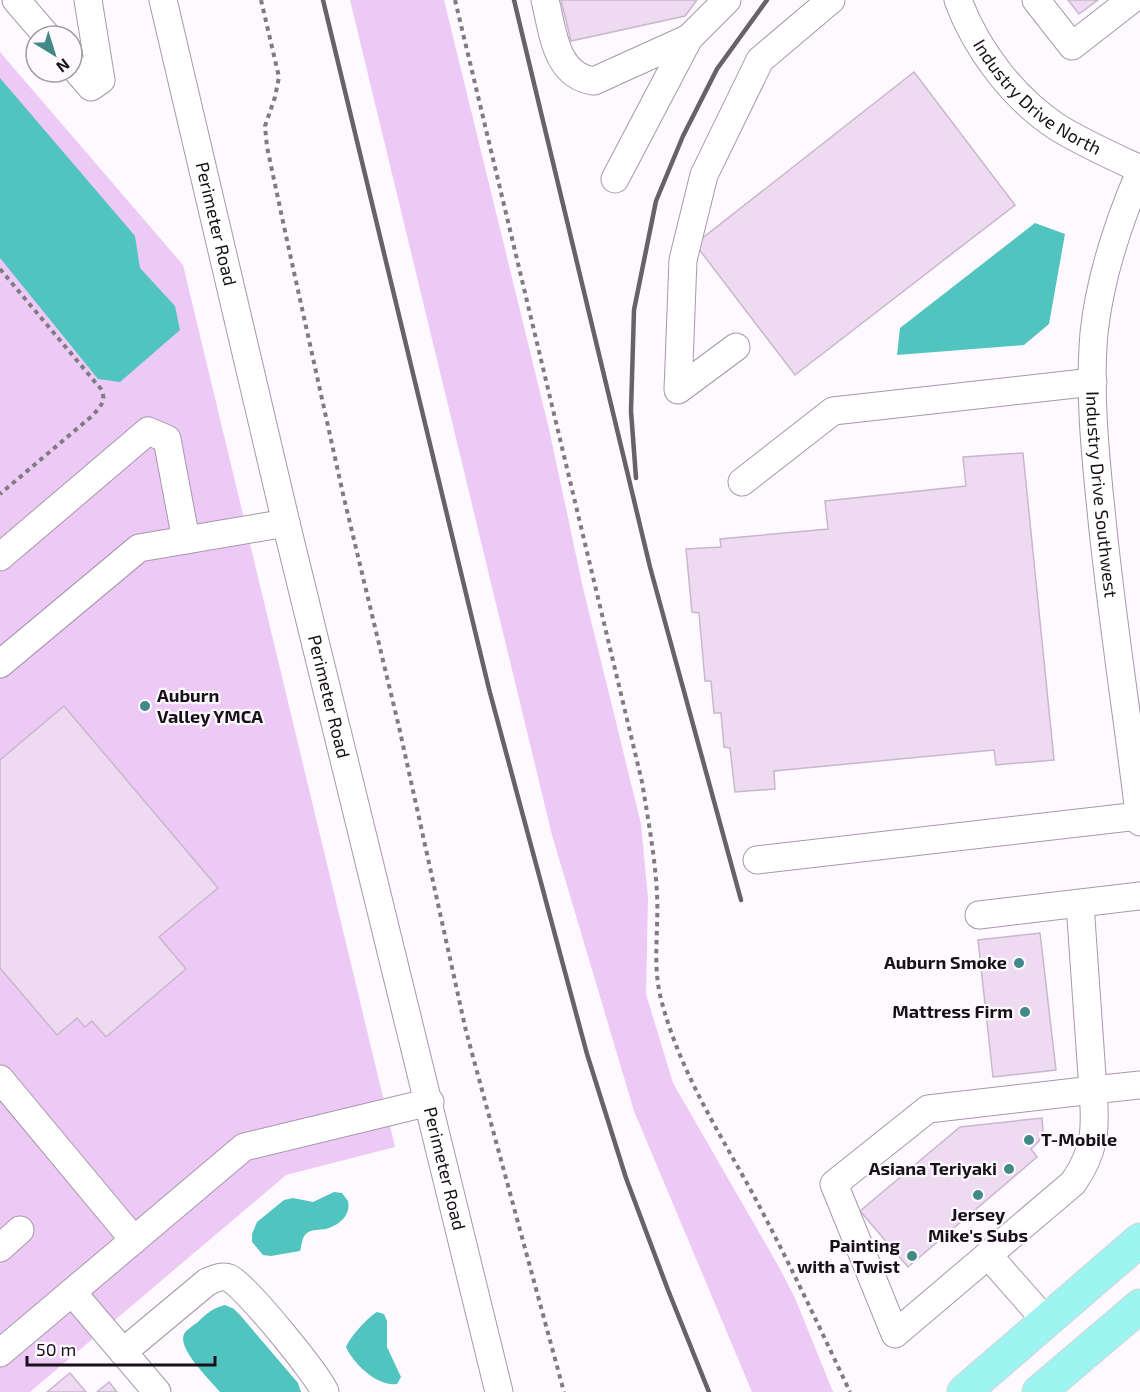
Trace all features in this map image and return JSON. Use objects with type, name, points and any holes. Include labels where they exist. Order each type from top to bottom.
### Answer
[{"type":"main road","points":[[964,1392],[1140,1240]]},
{"type":"main road","points":[[1039,1392],[1140,1306]]},
{"type":"street","points":[[16,0],[37,24]]},
{"type":"street","points":[[84,79],[91,87],[101,80],[88,0]]},
{"type":"street","name":"Perimeter Road","points":[[163,0],[286,523],[429,1102],[472,1286],[500,1392]]},
{"type":"street","points":[[545,0],[560,56],[568,68],[581,79],[594,81],[689,38]]},
{"type":"street","points":[[615,179],[689,38],[727,0]]},
{"type":"street","points":[[736,347],[678,390],[683,260],[704,175],[760,60],[831,0]]},
{"type":"street","name":"Industry Drive North","points":[[958,0],[985,52],[1021,98],[1058,127],[1140,170]]},
{"type":"street","points":[[1036,0],[1072,46],[1131,0]]},
{"type":"street","name":"Industry Drive Southwest","points":[[1140,170],[1113,242],[1102,285],[1094,334],[1093,382],[1094,444],[1104,541],[1140,822]]},
{"type":"street","points":[[742,482],[833,411],[1093,382]]},
{"type":"street","points":[[0,557],[148,431],[167,439],[186,540]]},
{"type":"street","points":[[0,664],[139,548],[286,523]]},
{"type":"street","points":[[757,860],[1139,816]]},
{"type":"street","points":[[980,915],[1140,896]]},
{"type":"street","points":[[1080,904],[1093,1090],[1096,1126],[1082,1170],[1062,1194],[895,1334],[834,1184],[928,1109],[1093,1090],[1140,1085]]},
{"type":"street","points":[[0,1079],[134,1240]]},
{"type":"street","points":[[4,1342],[72,1292],[244,1147],[429,1102]]},
{"type":"street","points":[[0,1248],[20,1230]]},
{"type":"street","points":[[988,1256],[1046,1321]]},
{"type":"street","points":[[123,1352],[207,1282],[219,1277],[227,1277],[252,1299],[314,1372],[325,1392]]},
{"type":"street","points":[[72,1292],[157,1392]]},
{"type":"path","points":[[261,0],[279,77],[265,126],[267,147],[283,223],[466,1031],[564,1392]]},
{"type":"path","points":[[455,0],[642,782],[655,858],[657,897],[655,953],[660,997],[678,1050],[702,1102],[803,1291],[850,1392]]},
{"type":"path","points":[[0,269],[105,396],[103,403],[92,416],[0,494]]},
{"type":"shaded area","points":[[350,0],[444,0],[549,429],[583,588],[641,824],[648,898],[646,994],[673,1083],[779,1267],[795,1298],[833,1392],[752,1392],[634,1111],[552,835]]},
{"type":"shaded area","name":"Auburn Valley YMCA","points":[[0,52],[24,80],[24,84],[27,84],[183,265],[395,1147],[286,1175],[30,1392],[0,1392]]},
{"type":"water","points":[[0,78],[135,236],[140,268],[175,306],[180,330],[120,382],[98,379],[0,258]]},
{"type":"water","points":[[1035,223],[1065,234],[1049,324],[1024,345],[897,355],[900,328]]},
{"type":"water","points":[[334,1192],[342,1193],[348,1201],[346,1215],[331,1227],[305,1234],[300,1251],[271,1256],[263,1255],[252,1242],[252,1234],[257,1222],[284,1200],[293,1198],[313,1202]]},
{"type":"water","points":[[225,1305],[240,1315],[298,1383],[301,1392],[220,1392],[203,1373],[185,1348],[184,1334],[210,1311]]},
{"type":"water","points":[[377,1312],[384,1314],[387,1321],[387,1347],[401,1377],[397,1384],[382,1382],[367,1373],[354,1360],[346,1347],[351,1338]]},
{"type":"building","points":[[561,0],[697,0],[685,16],[571,41]]},
{"type":"building","points":[[1068,0],[1098,0],[1079,14]]},
{"type":"building","points":[[914,72],[1015,205],[795,375],[695,244]]},
{"type":"building","points":[[1023,453],[1054,760],[996,765],[994,750],[774,771],[775,789],[735,792],[730,748],[724,747],[721,713],[714,713],[711,681],[705,681],[699,613],[692,612],[686,549],[721,547],[720,539],[828,529],[825,501],[966,486],[963,457]]},
{"type":"building","points":[[64,706],[218,888],[159,937],[186,969],[106,1037],[92,1021],[85,1027],[77,1018],[57,1035],[0,968],[0,760]]},
{"type":"building","points":[[1040,933],[1056,1070],[993,1077],[978,940]]},
{"type":"building","points":[[1042,1118],[1043,1130],[1039,1141],[1031,1149],[1037,1157],[908,1267],[860,1211],[960,1127]]},
{"type":"building","points":[[70,1373],[86,1392],[47,1392]]},
{"type":"building","points":[[109,1382],[117,1392],[97,1392]]},
{"type":"railway","points":[[323,0],[489,689],[587,1054],[626,1178],[709,1392]]},
{"type":"railway","points":[[514,0],[650,567],[741,900]]},
{"type":"railway","points":[[636,478],[631,411],[634,310],[656,201],[683,136],[717,69],[767,0]]},
{"type":"place","name":"Auburn Valley YMCA","points":[[145,706]]},
{"type":"place","name":"Auburn Smoke","points":[[1019,963]]},
{"type":"place","name":"Mattress Firm","points":[[1025,1012]]},
{"type":"place","name":"T-Mobile","points":[[1029,1140]]},
{"type":"place","name":"Asiana Teriyaki","points":[[1009,1169]]},
{"type":"place","name":"Jersey Mike's Subs","points":[[978,1195]]},
{"type":"place","name":"Painting with a Twist","points":[[912,1256]]}]
